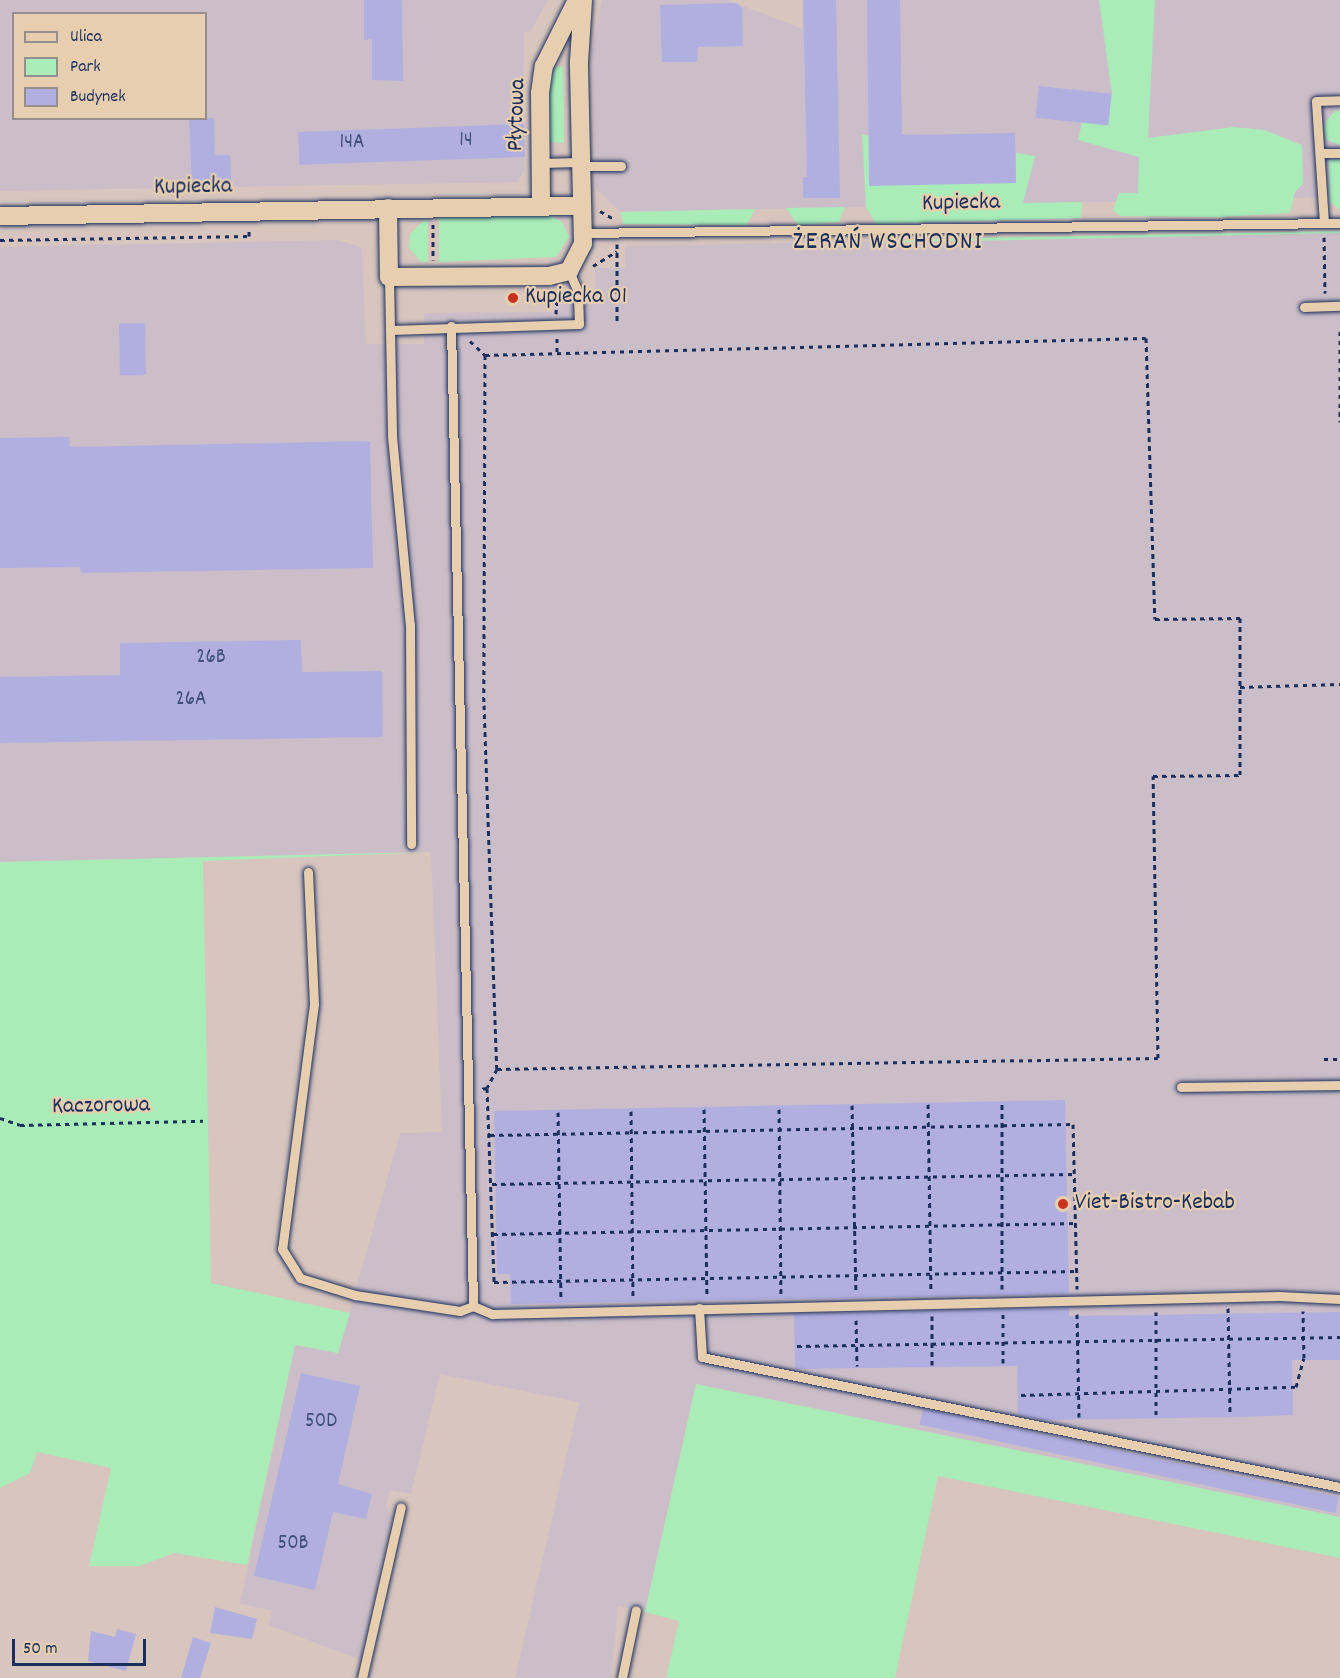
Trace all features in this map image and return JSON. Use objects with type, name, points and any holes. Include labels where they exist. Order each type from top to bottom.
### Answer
[{"type":"street","name":"Płytowa","points":[[541,204],[540,163],[544,66],[577,0]]},
{"type":"street","points":[[388,208],[389,278],[549,276],[569,271],[578,258],[582,233],[580,164],[583,0]]},
{"type":"street","name":"Kupiecka","points":[[0,216],[541,204],[580,206]]},
{"type":"lane","points":[[1324,223],[1316,101],[1340,100]]},
{"type":"lane","points":[[1321,153],[1340,153]]},
{"type":"lane","points":[[540,163],[621,166]]},
{"type":"lane","name":"Kupiecka","points":[[582,233],[1340,222]]},
{"type":"lane","points":[[390,330],[451,326],[579,324],[578,292],[569,271]]},
{"type":"lane","points":[[389,278],[392,436],[410,625],[411,844]]},
{"type":"lane","points":[[1304,307],[1340,306]]},
{"type":"lane","points":[[451,326],[473,1306]]},
{"type":"lane","points":[[309,872],[314,1004],[282,1249],[300,1278],[355,1295],[460,1311],[473,1306],[492,1314],[633,1309],[1157,1299],[1303,1297],[1340,1299]]},
{"type":"lane","points":[[1181,1087],[1340,1085]]},
{"type":"lane","points":[[699,1308],[702,1357],[1340,1487]]},
{"type":"lane","points":[[362,1678],[401,1507]]},
{"type":"lane","points":[[622,1678],[636,1610]]},
{"type":"path","points":[[0,240],[249,236],[250,211]]},
{"type":"path","points":[[1324,223],[1326,306]]},
{"type":"path","points":[[616,233],[618,323]]},
{"type":"path","points":[[556,324],[557,293]]},
{"type":"path","points":[[451,326],[485,355],[1146,338],[1155,619],[1239,618],[1240,775],[1153,776],[1158,1058],[497,1070]]},
{"type":"path","points":[[1340,331],[1340,422]]},
{"type":"path","points":[[485,355],[484,705],[497,1070],[487,1088],[494,1282],[1077,1271]]},
{"type":"path","points":[[1239,687],[1340,684]]},
{"type":"path","points":[[1324,1059],[1340,1059]]},
{"type":"path","points":[[468,1101],[478,1089],[487,1088]]},
{"type":"path","points":[[1002,1102],[1003,1363]]},
{"type":"path","points":[[928,1104],[932,1365]]},
{"type":"path","points":[[852,1105],[857,1366]]},
{"type":"path","points":[[704,1109],[707,1296],[727,1308]]},
{"type":"path","points":[[779,1109],[781,1307]]},
{"type":"path","points":[[631,1111],[633,1309]]},
{"type":"path","points":[[558,1112],[561,1311]]},
{"type":"path","name":"Kaczorowa","points":[[0,1118],[20,1125],[203,1121]]},
{"type":"path","points":[[490,1135],[1073,1124],[1079,1417]]},
{"type":"path","points":[[492,1184],[1074,1174]]},
{"type":"path","points":[[493,1234],[559,1234],[632,1229],[1076,1223]]},
{"type":"path","points":[[1077,1287],[1088,1287]]},
{"type":"path","points":[[1021,1395],[1296,1387],[1304,1337],[1303,1297]]},
{"type":"path","points":[[1228,1298],[1230,1415]]},
{"type":"path","points":[[1156,1415],[1154,1340],[1157,1299]]},
{"type":"path","points":[[797,1346],[1340,1337]]},
{"type":"shaded area","points":[[0,0],[548,0],[531,31],[524,33],[524,172],[518,182],[0,191]]},
{"type":"shaded area","points":[[602,0],[727,0],[803,29],[803,0],[1340,0],[1340,197],[621,212],[596,189],[592,51]]},
{"type":"shaded area","points":[[1340,233],[1340,1517],[696,1384],[645,1612],[618,1606],[611,1678],[515,1678],[579,1402],[440,1374],[411,1494],[390,1490],[386,1506],[392,1516],[360,1660],[269,1625],[272,1610],[240,1604],[295,1345],[338,1353],[400,1133],[442,1132],[431,852],[0,862],[0,247],[339,240],[362,248],[366,344],[424,344],[424,313],[553,312],[554,293],[596,292],[595,268],[625,268],[625,246]]},
{"type":"green space","points":[[1099,0],[1155,0],[1148,138],[1234,127],[1264,130],[1302,145],[1303,184],[1295,192],[1290,213],[1221,217],[1120,216],[1113,210],[1119,193],[1138,193],[1139,157],[1078,140],[1082,122],[1112,94]]},
{"type":"green space","points":[[557,66],[563,67],[564,143],[549,142],[548,80]]},
{"type":"green space","points":[[1335,111],[1340,111],[1340,145],[1327,140],[1324,132],[1326,121]]},
{"type":"green space","points":[[862,134],[1016,183],[1016,153],[1035,156],[1023,203],[1082,202],[1081,218],[876,224],[866,207]]},
{"type":"green space","points":[[1340,159],[1340,210],[1330,202],[1329,160]]},
{"type":"green space","points":[[845,207],[839,222],[798,225],[786,208]]},
{"type":"green space","points":[[755,209],[747,225],[623,224],[621,212]]},
{"type":"green space","points":[[547,214],[562,222],[569,237],[556,257],[439,262],[439,215]]},
{"type":"green space","points":[[428,216],[428,262],[421,262],[409,248],[410,234]]},
{"type":"green space","points":[[1340,231],[1340,233],[872,243],[917,239]]},
{"type":"green space","points":[[431,852],[203,861],[211,1283],[350,1313],[338,1353],[295,1345],[247,1565],[174,1553],[140,1566],[89,1566],[111,1468],[37,1452],[30,1473],[0,1488],[0,862]]},
{"type":"green space","points":[[696,1384],[1340,1517],[1340,1558],[938,1476],[895,1678],[666,1678],[679,1621],[645,1612]]},
{"type":"building","points":[[364,0],[402,0],[403,81],[372,80],[372,39],[364,40]]},
{"type":"building","points":[[803,0],[836,0],[840,198],[803,198],[803,177],[807,177]]},
{"type":"building","points":[[867,0],[900,0],[902,135],[1015,133],[1016,183],[869,186]]},
{"type":"building","points":[[737,3],[742,8],[743,46],[698,47],[697,62],[662,62],[660,5]]},
{"type":"building","points":[[1039,86],[1112,94],[1108,125],[1036,118]]},
{"type":"building","points":[[214,118],[215,155],[230,155],[232,188],[192,188],[189,120]]},
{"type":"building","points":[[524,124],[525,157],[299,165],[298,132]]},
{"type":"building","points":[[119,323],[145,323],[146,375],[120,375]]},
{"type":"building","points":[[69,437],[70,447],[370,441],[373,568],[81,573],[80,567],[0,568],[0,438]]},
{"type":"building","points":[[301,640],[302,672],[382,671],[383,737],[0,743],[0,677],[120,675],[120,643]]},
{"type":"building","points":[[1065,1100],[1069,1294],[511,1304],[510,1274],[497,1274],[494,1111]]},
{"type":"building","points":[[1069,1308],[1069,1316],[1340,1312],[1340,1360],[1292,1360],[1293,1415],[1241,1417],[1044,1420],[1018,1415],[1017,1366],[795,1369],[794,1314]]},
{"type":"building","points":[[301,1373],[360,1386],[338,1484],[372,1494],[366,1519],[333,1512],[315,1590],[254,1576]]},
{"type":"building","points":[[923,1409],[1339,1497],[1335,1513],[920,1425]]},
{"type":"building","points":[[215,1607],[257,1619],[252,1639],[210,1633]]},
{"type":"building","points":[[117,1629],[136,1634],[126,1671],[88,1661],[91,1631],[115,1637]]},
{"type":"building","points":[[193,1637],[211,1643],[200,1678],[181,1678]]},
{"type":"place","name":"Kupiecka 01","points":[[513,298]]},
{"type":"place","name":"Viet-Bistro-Kebab","points":[[1063,1204]]},
{"type":"district","name":"ŻERAŃ WSCHODNI","points":[[888,243]]}]
